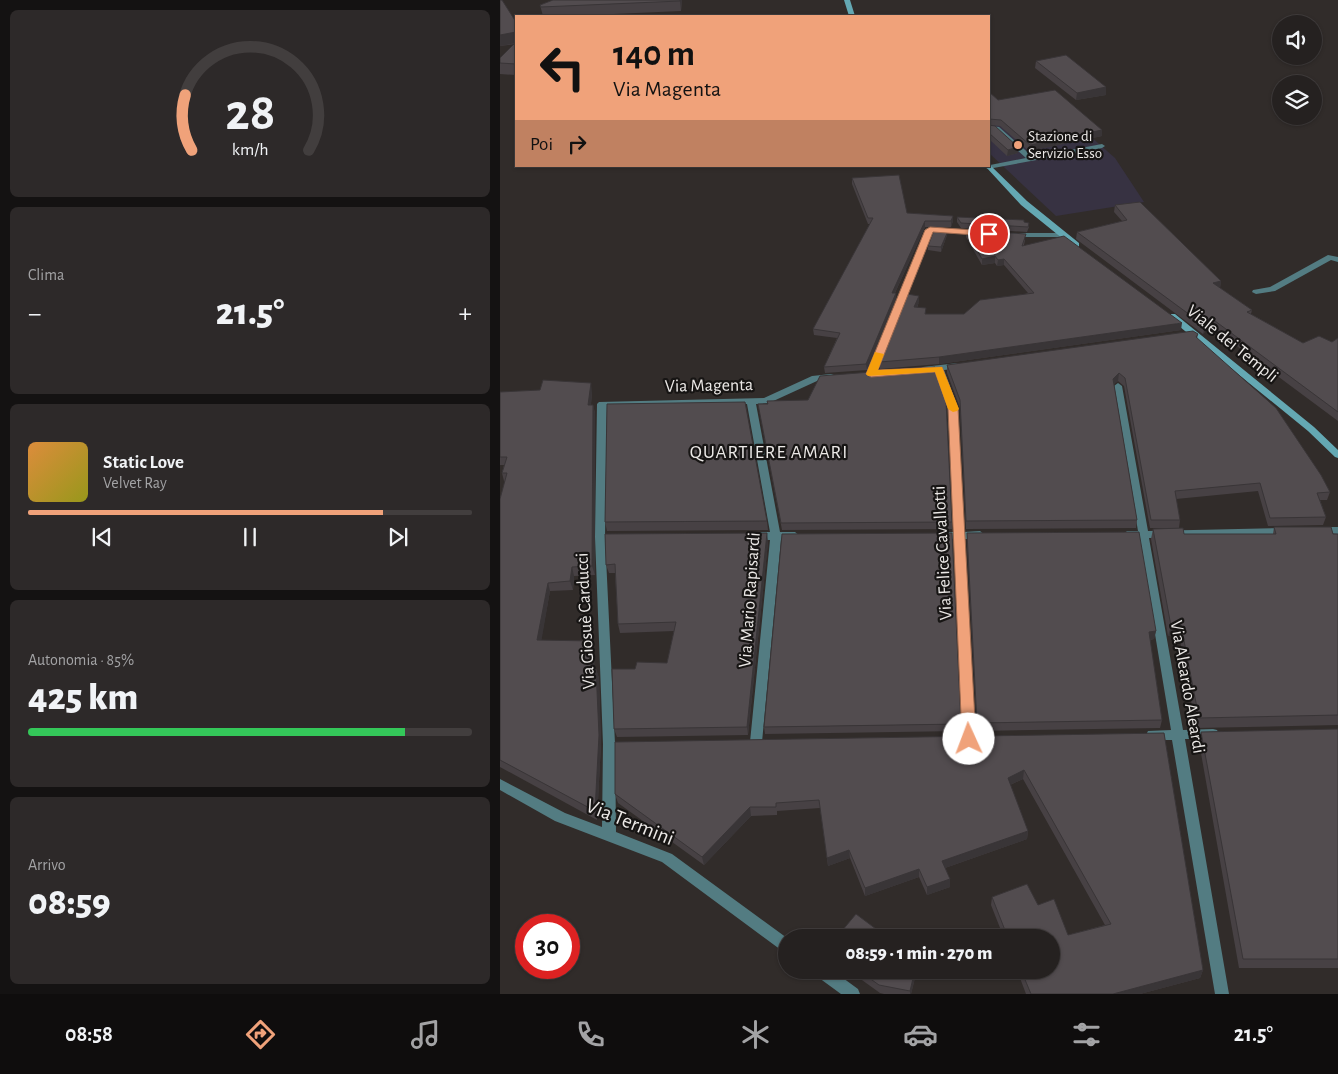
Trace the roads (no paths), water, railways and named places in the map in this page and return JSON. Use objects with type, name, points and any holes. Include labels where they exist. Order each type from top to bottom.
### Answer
[{"type":"main road","points":[[847,0],[852,15]]},
{"type":"main road","points":[[988,167],[1024,203],[1083,251]]},
{"type":"main road","name":"Viale dei Templi","points":[[1167,312],[1311,430],[1338,455]]},
{"type":"street","points":[[990,128],[996,128],[1031,159]]},
{"type":"street","points":[[990,167],[1102,146]]},
{"type":"street","points":[[872,374],[930,230],[991,234]]},
{"type":"street","points":[[1000,234],[1062,235]]},
{"type":"street","points":[[1256,292],[1272,289],[1331,257],[1338,260]]},
{"type":"street","points":[[1175,336],[1194,333]]},
{"type":"street","points":[[910,371],[968,365]]},
{"type":"street","name":"Via Felice Cavallotti","points":[[939,369],[953,408],[961,535],[969,739]]},
{"type":"street","name":"Via Magenta","points":[[602,404],[766,401],[814,378],[840,376]]},
{"type":"street","name":"Via Aleardo Aleardi","points":[[1118,386],[1222,994]]},
{"type":"street","name":"Via Mario Rapisardi","points":[[751,402],[776,536],[756,742]]},
{"type":"street","name":"Via Giosuè Carducci","points":[[602,404],[604,537],[614,744],[609,836]]},
{"type":"street","points":[[1114,535],[1338,531]]},
{"type":"street","points":[[932,536],[990,535]]},
{"type":"street","points":[[746,536],[805,536]]},
{"type":"street","points":[[1138,736],[1225,734]]},
{"type":"street","name":"Via Termini","points":[[500,784],[560,817],[667,858],[778,939]]},
{"type":"street","points":[[832,979],[853,994]]},
{"type":"place","name":"Stazione di Servizio Esso","points":[[1018,145]]},
{"type":"district","name":"QUARTIERE AMARI","points":[[769,452]]}]
